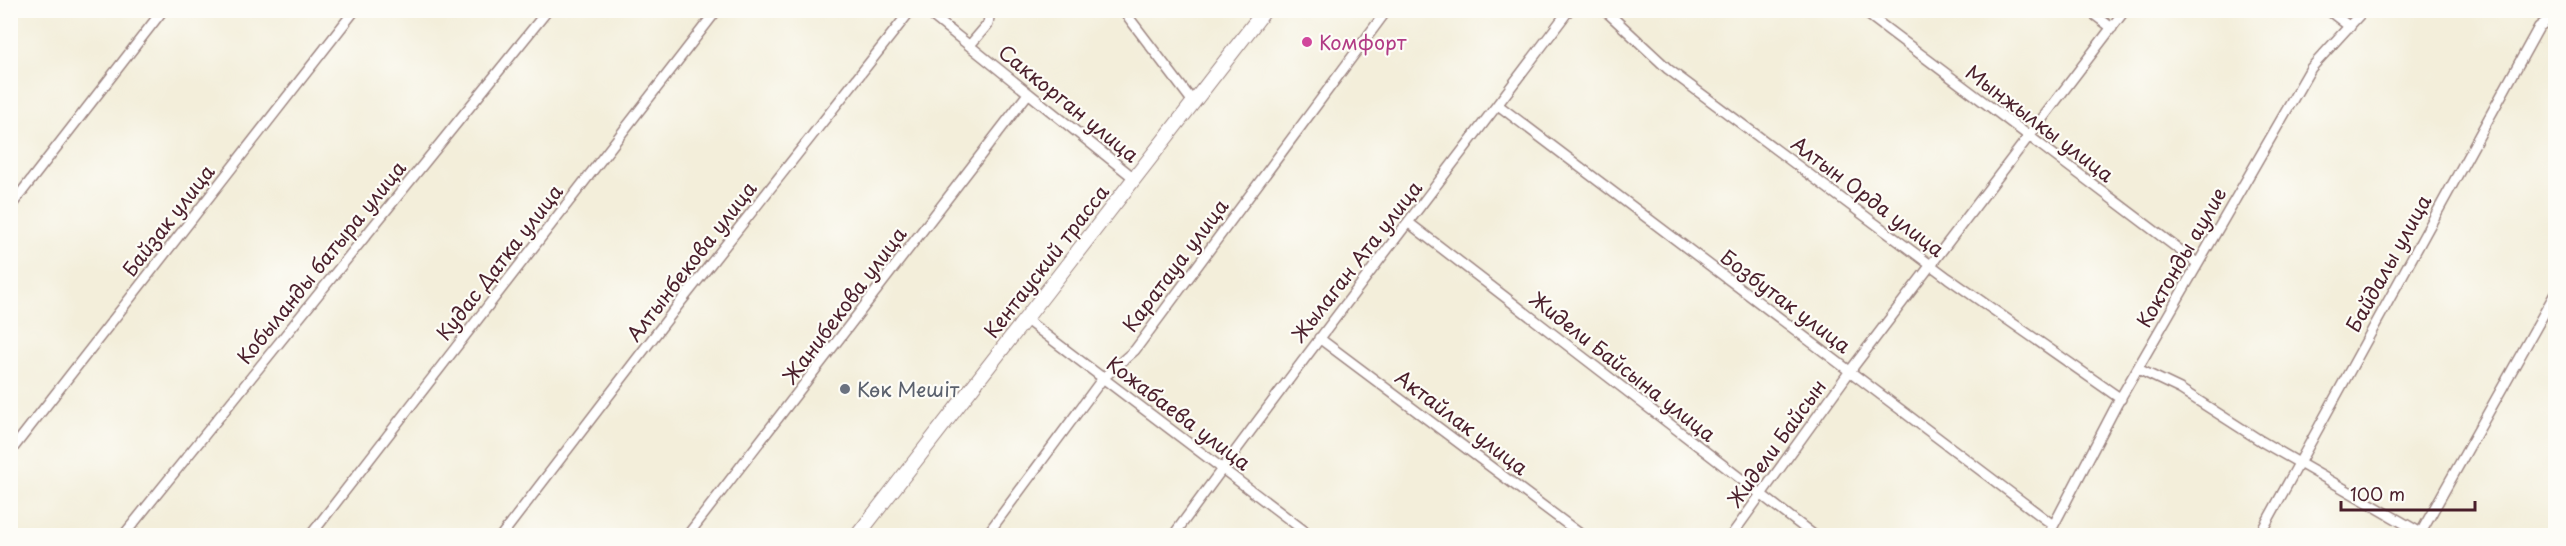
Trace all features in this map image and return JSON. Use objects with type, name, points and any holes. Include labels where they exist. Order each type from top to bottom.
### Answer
[{"type":"main road","name":"Кентауский трасса","points":[[858,536],[1261,12]]},
{"type":"street","points":[[10,207],[163,10]]},
{"type":"street","name":"Байзак улица","points":[[10,452],[355,10]]},
{"type":"street","name":"Кобыланды батыра улица","points":[[123,536],[548,10]]},
{"type":"street","name":"Кудас Датка улица","points":[[310,536],[717,10]]},
{"type":"street","name":"Алтынбекова улица","points":[[501,536],[679,304],[911,10]]},
{"type":"street","name":"Саккорган улица","points":[[925,10],[970,45],[1027,95],[1134,178]]},
{"type":"street","points":[[970,45],[988,24],[990,10]]},
{"type":"street","points":[[1123,10],[1193,102]]},
{"type":"street","name":"Каратауа улица","points":[[986,536],[1103,378],[1135,350],[1387,10]]},
{"type":"street","name":"Жылаган Ата улица","points":[[1173,536],[1319,338],[1409,223],[1569,10]]},
{"type":"street","name":"Алтын Орда улица","points":[[1602,10],[1668,69],[1931,266],[2121,399]]},
{"type":"street","name":"Мынжылкы улица","points":[[1862,10],[2197,264]]},
{"type":"street","points":[[2088,10],[2112,28]]},
{"type":"street","name":"Жидели Байсын","points":[[1731,536],[1850,371],[2125,10]]},
{"type":"street","points":[[2328,10],[2350,27]]},
{"type":"street","name":"Коктонды аулие","points":[[2048,536],[2121,399],[2311,68],[2364,10]]},
{"type":"street","name":"Байдалы улица","points":[[2259,536],[2539,27],[2556,14]]},
{"type":"street","name":"Жанибекова улица","points":[[687,536],[1027,95]]},
{"type":"street","name":"Бозбутак улица","points":[[1498,105],[2053,525]]},
{"type":"street","name":"Жидели Байсына улица","points":[[1409,223],[1815,536]]},
{"type":"street","points":[[2138,369],[2180,389],[2299,463],[2422,535],[2556,292]]},
{"type":"street","name":"Кожабаева улица","points":[[1025,319],[1311,536]]},
{"type":"street","name":"Актайлак улица","points":[[1319,338],[1583,536]]},
{"type":"place","name":"Комфорт","points":[[1307,42]]},
{"type":"place","name":"Көк Мешіт","points":[[845,389]]}]
